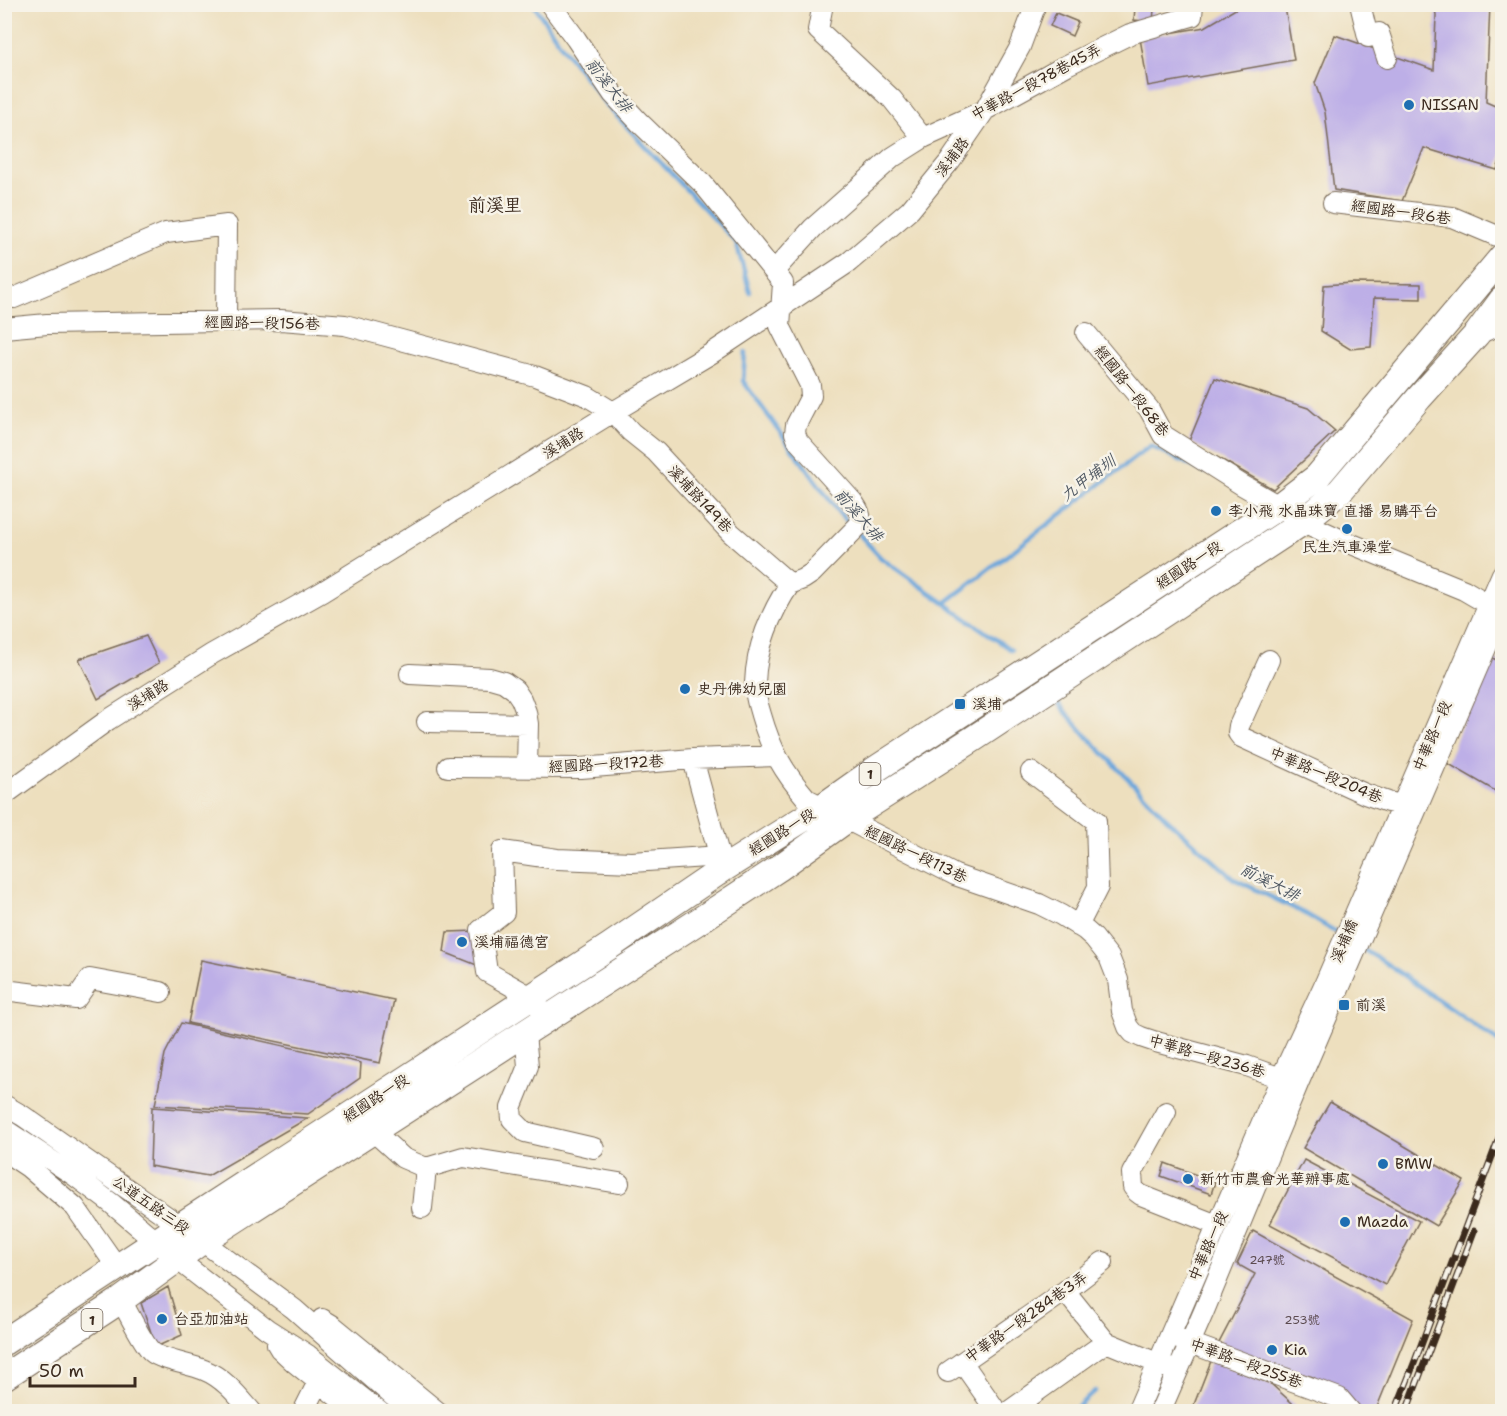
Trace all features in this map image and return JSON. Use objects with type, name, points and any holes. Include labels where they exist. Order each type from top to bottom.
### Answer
[{"type":"main road","name":"經國路一段","points":[[4,1342],[1279,506],[1317,477],[1503,257]]},
{"type":"main road","name":"經國路一段","points":[[4,1377],[121,1300],[202,1241],[548,1019],[779,868],[846,820],[1303,522],[1340,491],[1477,334],[1503,300]]},
{"type":"street","points":[[550,4],[613,94],[703,184],[783,283],[780,326],[810,385],[811,396],[796,424],[795,433],[798,441],[854,502],[861,518],[854,530],[812,573],[790,584],[783,595],[767,629],[760,653],[755,685],[756,699],[766,733],[776,756],[789,778],[807,799],[822,807]]},
{"type":"street","points":[[823,4],[818,30],[892,99],[923,138]]},
{"type":"street","name":"溪埔路","points":[[6,788],[212,654],[352,573],[712,353],[849,262],[910,210],[950,161],[985,110],[1020,47],[1036,4]]},
{"type":"street","name":"中華路一段78巷45弄","points":[[774,270],[813,228],[893,158],[923,138],[985,110],[1130,34],[1192,16],[1192,4]]},
{"type":"street","points":[[1360,4],[1368,37],[1379,33],[1387,58]]},
{"type":"street","name":"經國路一段6巷","points":[[1333,203],[1452,217],[1503,238]]},
{"type":"street","points":[[14,298],[166,233],[227,225],[226,321]]},
{"type":"street","name":"經國路一段156巷","points":[[4,328],[47,324],[281,320],[345,325],[535,376],[587,396],[613,412]]},
{"type":"street","points":[[1477,334],[1503,326]]},
{"type":"street","name":"經國路一段68巷","points":[[1086,333],[1149,409],[1162,435],[1303,522],[1464,590],[1499,610]]},
{"type":"street","name":"溪埔路149巷","points":[[613,412],[631,432],[656,452],[731,533],[790,584]]},
{"type":"street","name":"中華路一段","points":[[1368,902],[1499,610],[1503,574]]},
{"type":"street","name":"中華路一段204巷","points":[[1269,660],[1239,726],[1238,732],[1241,737],[1365,794],[1409,808]]},
{"type":"street","name":"經國路一段172巷","points":[[410,674],[490,678],[504,682],[514,690],[521,699],[528,724],[526,767],[581,768],[693,759],[776,756]]},
{"type":"street","points":[[428,722],[528,724]]},
{"type":"street","points":[[693,759],[723,869]]},
{"type":"street","points":[[448,767],[526,767]]},
{"type":"street","points":[[1031,772],[1096,821],[1098,887],[1078,926]]},
{"type":"street","name":"經國路一段113巷","points":[[822,807],[955,875],[1039,904],[1078,926]]},
{"type":"street","points":[[548,1019],[531,997],[487,972],[482,930],[504,912],[502,851],[557,859],[632,862],[706,857],[717,862],[723,869]]},
{"type":"street","name":"溪埔橋","points":[[1332,987],[1368,902]]},
{"type":"street","name":"中華路一段236巷","points":[[1078,926],[1094,938],[1109,957],[1118,980],[1122,1011],[1133,1033],[1247,1066],[1289,1081]]},
{"type":"street","points":[[4,990],[76,999],[90,979],[161,992]]},
{"type":"street","name":"中華路一段","points":[[1137,1412],[1217,1225],[1289,1081],[1332,987]]},
{"type":"street","points":[[525,1034],[528,1066],[511,1108],[512,1119],[525,1132],[594,1148]]},
{"type":"street","name":"中華路一段","points":[[1160,1412],[1190,1343],[1289,1081]]},
{"type":"street","name":"公道五路三段","points":[[4,1105],[202,1241],[294,1309],[411,1412]]},
{"type":"street","points":[[1166,1112],[1132,1173],[1133,1187],[1141,1195],[1217,1225]]},
{"type":"street","name":"公道五路三段","points":[[4,1129],[111,1203],[177,1259],[267,1329],[308,1355],[380,1412]]},
{"type":"street","points":[[374,1131],[403,1158],[426,1168],[463,1157],[619,1183]]},
{"type":"street","points":[[4,1151],[28,1167],[75,1207],[117,1268]]},
{"type":"street","points":[[422,1208],[426,1168]]},
{"type":"street","name":"中華路一段284巷3弄","points":[[997,1412],[955,1367],[1103,1263]]},
{"type":"street","points":[[1065,1291],[1106,1342],[1178,1371]]},
{"type":"street","points":[[121,1300],[150,1350],[160,1357],[194,1366],[213,1374],[228,1386],[247,1409]]},
{"type":"street","name":"公道五路三段","points":[[294,1309],[332,1325],[438,1412]]},
{"type":"street","name":"公道五路三段","points":[[267,1329],[279,1349],[356,1412]]},
{"type":"street","name":"中華路一段255巷","points":[[1169,1335],[1339,1398],[1351,1412]]},
{"type":"street","points":[[1008,1412],[1106,1342]]},
{"type":"street","points":[[303,1412],[318,1382]]},
{"type":"building","points":[[1244,4],[1282,4],[1286,13],[1294,60],[1148,86],[1140,38],[1205,27]]},
{"type":"building","name":"NISSAN","points":[[1434,4],[1490,4],[1486,102],[1502,109],[1502,155],[1497,170],[1424,148],[1402,201],[1334,190],[1325,112],[1315,83],[1335,35],[1434,70],[1436,15]]},
{"type":"building","points":[[1135,7],[1154,9],[1153,22],[1134,20]]},
{"type":"building","points":[[1056,13],[1078,22],[1072,36],[1050,26]]},
{"type":"building","points":[[1421,284],[1421,299],[1374,298],[1371,347],[1350,349],[1321,331],[1324,285]]},
{"type":"building","points":[[1215,378],[1308,408],[1335,431],[1273,489],[1189,441]]},
{"type":"building","points":[[146,636],[159,663],[98,699],[79,659]]},
{"type":"building","points":[[1489,656],[1502,663],[1502,795],[1447,763]]},
{"type":"building","name":"溪埔福德宮","points":[[478,931],[479,966],[444,952],[447,932]]},
{"type":"building","points":[[201,960],[394,1000],[380,1063],[188,1023]]},
{"type":"building","points":[[181,1023],[361,1063],[360,1078],[308,1114],[155,1105],[165,1054]]},
{"type":"building","name":"BMW","points":[[1330,1102],[1464,1181],[1436,1226],[1303,1148]]},
{"type":"building","points":[[152,1107],[308,1118],[208,1176],[150,1166]]},
{"type":"building","name":"Mazda","points":[[1304,1160],[1419,1221],[1385,1285],[1270,1224]]},
{"type":"building","name":"新竹市農會光華辦事處","points":[[1165,1163],[1215,1182],[1211,1194],[1161,1176]]},
{"type":"building","points":[[1253,1231],[1413,1319],[1375,1412],[1362,1412],[1313,1377],[1262,1362],[1219,1343],[1255,1274],[1237,1264]]},
{"type":"building","name":"台亞加油站","points":[[168,1287],[182,1335],[156,1347],[141,1303]]},
{"type":"building","points":[[1211,1361],[1271,1384],[1302,1412],[1191,1412]]},
{"type":"waterway","name":"前溪大排","points":[[533,4],[608,107],[736,242],[750,292]]},
{"type":"waterway","name":"前溪大排","points":[[745,353],[743,381],[839,513],[851,525]]},
{"type":"waterway","name":"九甲埔圳","points":[[945,603],[1150,446],[1205,472]]},
{"type":"waterway","name":"前溪大排","points":[[858,533],[881,558],[1011,650]]},
{"type":"waterway","name":"前溪大排","points":[[1058,703],[1166,818],[1234,879],[1304,913],[1341,935]]},
{"type":"waterway","name":"前溪大排","points":[[1361,948],[1502,1044]]},
{"type":"waterway","points":[[1072,1412],[1095,1391]]},
{"type":"railway","points":[[1395,1412],[1502,1130]]},
{"type":"railway","points":[[1406,1412],[1474,1231]]},
{"type":"place","name":"NISSAN","points":[[1409,105]]},
{"type":"place","name":"李小飛 水晶珠寶 直播 易購平台","points":[[1216,511]]},
{"type":"place","name":"民生汽車澡堂","points":[[1347,529]]},
{"type":"place","name":"史丹佛幼兒園","points":[[685,689]]},
{"type":"place","name":"溪埔","points":[[960,704]]},
{"type":"place","name":"溪埔福德宮","points":[[462,942]]},
{"type":"place","name":"前溪","points":[[1344,1005]]},
{"type":"place","name":"BMW","points":[[1383,1164]]},
{"type":"place","name":"新竹市農會光華辦事處","points":[[1188,1179]]},
{"type":"place","name":"Mazda","points":[[1345,1222]]},
{"type":"place","name":"台亞加油站","points":[[162,1319]]},
{"type":"place","name":"Kia","points":[[1272,1350]]},
{"type":"district","name":"前溪里","points":[[495,205]]}]
